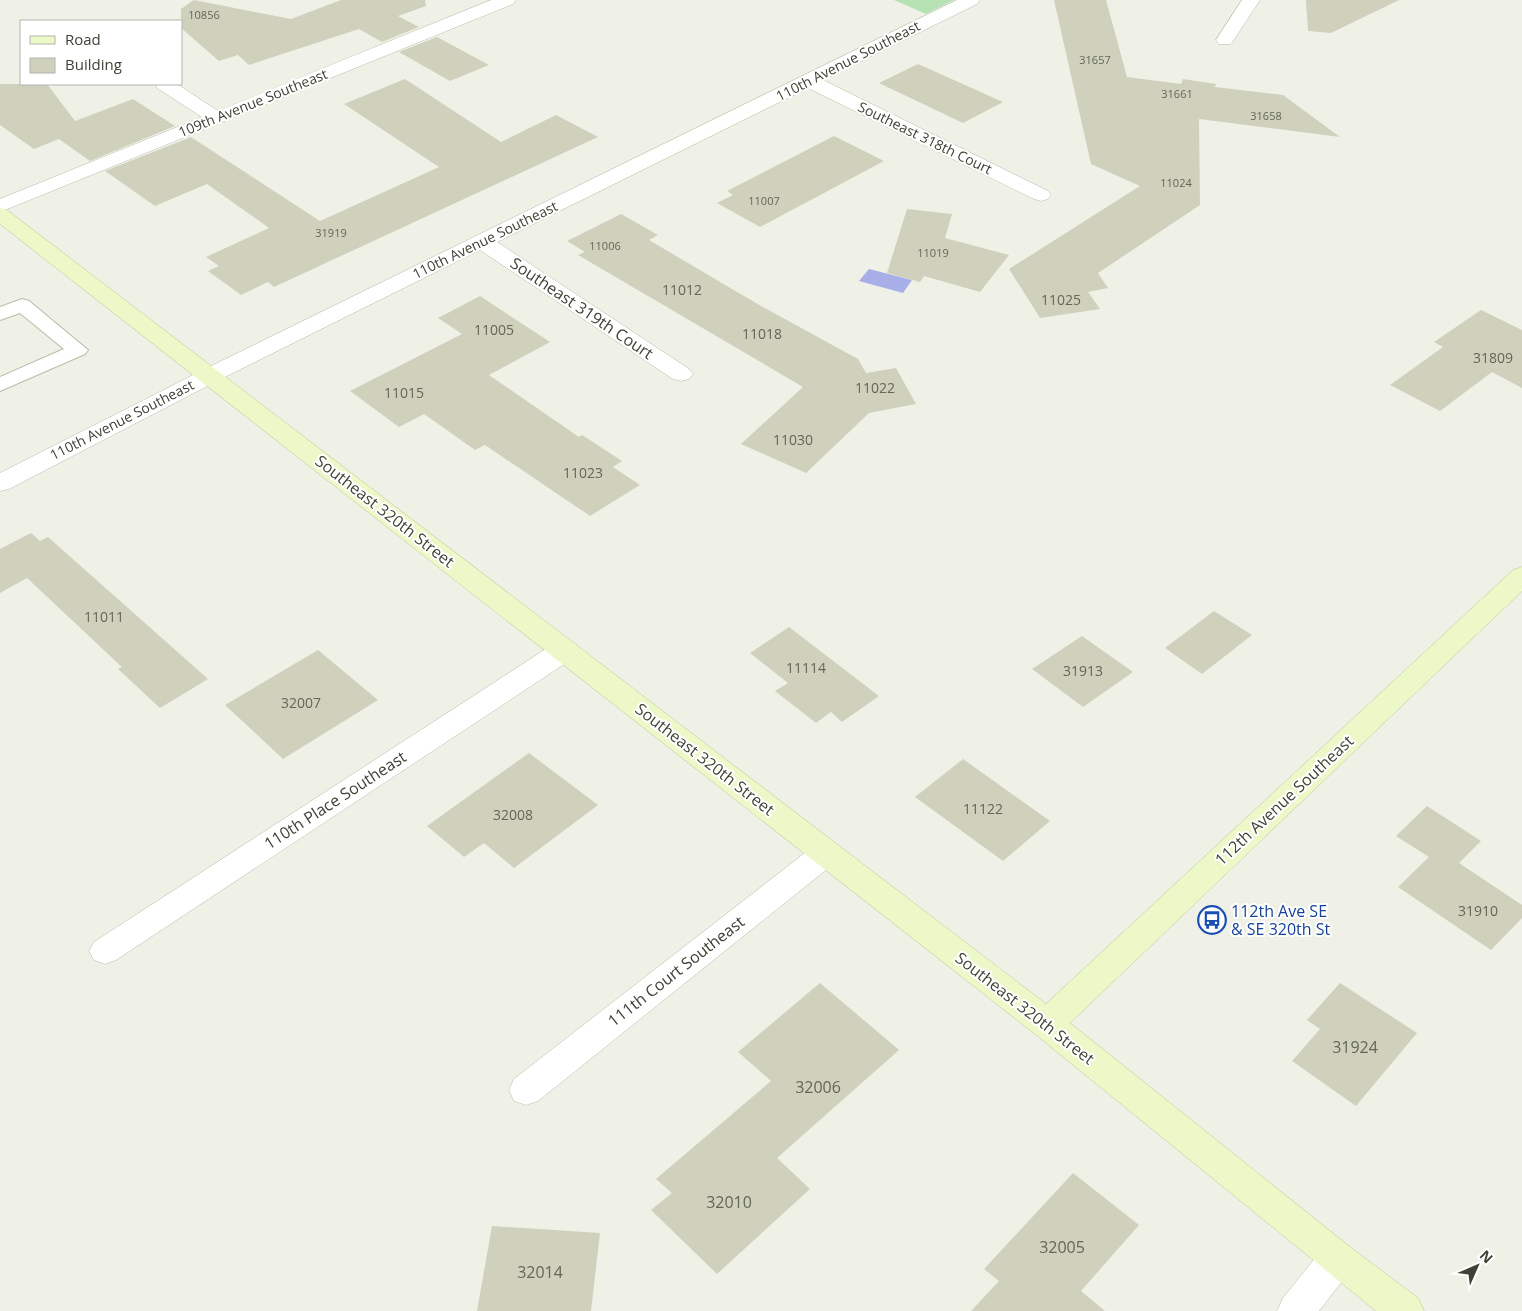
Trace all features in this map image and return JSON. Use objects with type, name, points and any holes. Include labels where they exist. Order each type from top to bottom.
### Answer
[{"type":"street","name":"109th Avenue Southeast","points":[[0,206],[507,0]]},
{"type":"street","name":"110th Avenue Southeast","points":[[0,483],[211,375],[971,0]]},
{"type":"street","points":[[1225,40],[1241,11],[1251,0]]},
{"type":"street","name":"Southeast 318th Court","points":[[810,81],[1041,195]]},
{"type":"street","points":[[166,85],[216,118]]},
{"type":"street","name":"Southeast 320th Street","points":[[0,214],[211,375],[1046,1024],[1337,1260],[1404,1311]]},
{"type":"street","name":"Southeast 319th Court","points":[[482,242],[681,374]]},
{"type":"street","name":"112th Avenue Southeast","points":[[1046,1024],[1522,576]]},
{"type":"street","name":"110th Place Southeast","points":[[105,951],[565,650]]},
{"type":"street","name":"111th Court Southeast","points":[[526,1090],[826,853]]},
{"type":"street","points":[[1296,1311],[1337,1260]]},
{"type":"lane","points":[[0,314],[22,305],[78,350],[0,385]]},
{"type":"green space","points":[[894,0],[954,0],[926,14]]},
{"type":"water","points":[[869,269],[912,280],[903,293],[859,281]]},
{"type":"building","points":[[194,0],[291,19],[341,0],[425,0],[426,6],[398,16],[419,27],[382,42],[359,29],[249,65],[238,55],[219,61],[182,29],[181,9]]},
{"type":"building","points":[[1054,0],[1106,0],[1127,77],[1181,84],[1183,79],[1216,84],[1215,87],[1283,95],[1340,137],[1199,119],[1200,205],[1098,273],[1108,288],[1088,292],[1100,309],[1040,318],[1009,269],[1140,186],[1091,164]]},
{"type":"building","points":[[1306,0],[1399,0],[1331,33],[1308,31]]},
{"type":"building","points":[[437,37],[489,65],[450,81],[399,52]]},
{"type":"building","points":[[918,64],[1003,102],[963,123],[879,83]]},
{"type":"building","points":[[405,79],[501,142],[556,115],[598,137],[274,287],[268,282],[241,295],[208,271],[219,266],[206,257],[269,228],[207,184],[155,206],[105,171],[191,137],[320,221],[439,167],[344,104]]},
{"type":"building","points":[[0,84],[20,84],[48,85],[75,121],[133,99],[175,126],[90,161],[59,139],[34,149],[0,125]]},
{"type":"building","points":[[834,136],[884,161],[760,227],[717,203],[733,195],[727,191]]},
{"type":"building","points":[[907,209],[952,214],[945,238],[1009,255],[980,292],[924,276],[920,282],[887,273]]},
{"type":"building","points":[[621,214],[658,235],[649,240],[761,306],[858,359],[866,373],[896,368],[916,404],[869,413],[806,473],[741,444],[803,387],[578,255],[585,252],[567,241]]},
{"type":"building","points":[[480,296],[550,342],[489,375],[579,437],[582,435],[622,461],[613,467],[640,485],[590,516],[485,445],[475,450],[424,414],[399,427],[350,391],[462,334],[438,318]]},
{"type":"building","points":[[1481,310],[1522,330],[1522,388],[1492,372],[1440,411],[1390,385],[1443,347],[1434,342]]},
{"type":"building","points":[[31,533],[40,541],[48,537],[208,679],[160,708],[118,669],[122,667],[27,578],[0,593],[0,549]]},
{"type":"building","points":[[1214,611],[1252,635],[1202,674],[1165,648]]},
{"type":"building","points":[[789,627],[879,696],[842,722],[831,712],[816,723],[775,691],[788,683],[750,653]]},
{"type":"building","points":[[1082,636],[1133,672],[1083,707],[1032,669]]},
{"type":"building","points":[[318,650],[378,700],[283,759],[225,705]]},
{"type":"building","points":[[529,753],[598,805],[514,868],[484,843],[464,857],[427,826]]},
{"type":"building","points":[[963,759],[1050,821],[1003,861],[915,797]]},
{"type":"building","points":[[1427,806],[1481,841],[1459,863],[1522,905],[1522,918],[1491,950],[1398,887],[1429,857],[1396,836]]},
{"type":"building","points":[[820,983],[899,1050],[777,1158],[810,1189],[717,1274],[651,1210],[672,1193],[656,1179],[771,1081],[738,1052]]},
{"type":"building","points":[[1340,983],[1417,1033],[1356,1106],[1292,1061],[1320,1029],[1307,1020]]},
{"type":"building","points":[[1073,1173],[1139,1225],[1081,1291],[1105,1311],[971,1311],[999,1281],[984,1269]]},
{"type":"building","points":[[492,1226],[600,1233],[591,1311],[477,1311]]},
{"type":"place","name":"112th Ave SE & SE 320th St","points":[[1212,920]]}]
